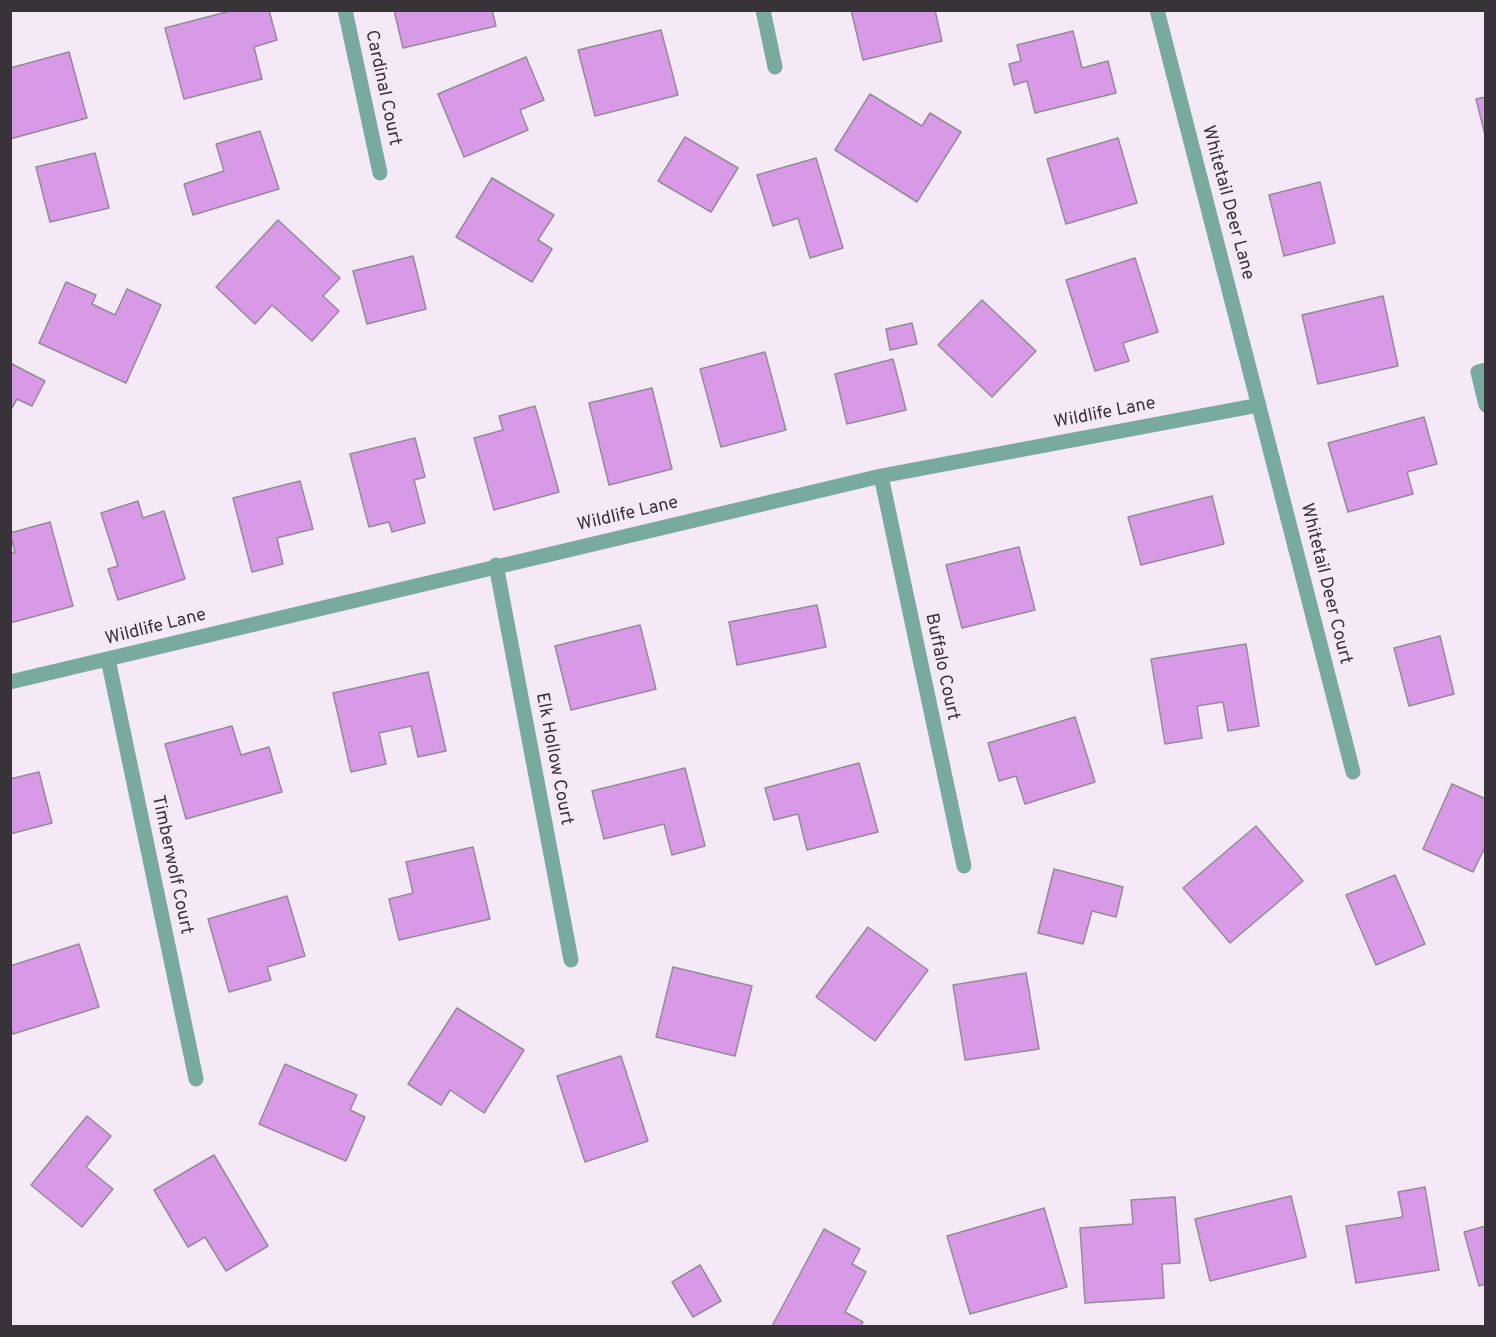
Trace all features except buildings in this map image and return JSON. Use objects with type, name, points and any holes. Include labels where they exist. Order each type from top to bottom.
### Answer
[{"type":"street","name":"Cardinal Court","points":[[345,10],[380,173]]},
{"type":"street","points":[[763,10],[775,67]]},
{"type":"street","name":"Whitetail Deer Lane","points":[[1157,10],[1260,405]]},
{"type":"street","points":[[1485,370],[1478,372],[1485,405]]},
{"type":"street","name":"Wildlife Lane","points":[[10,682],[881,476],[1260,405]]},
{"type":"street","name":"Whitetail Deer Court","points":[[1260,405],[1353,772]]},
{"type":"street","name":"Buffalo Court","points":[[881,476],[963,866]]},
{"type":"street","name":"Elk Hollow Court","points":[[496,566],[571,960]]},
{"type":"street","name":"Timberwolf Court","points":[[108,659],[196,1079]]}]
